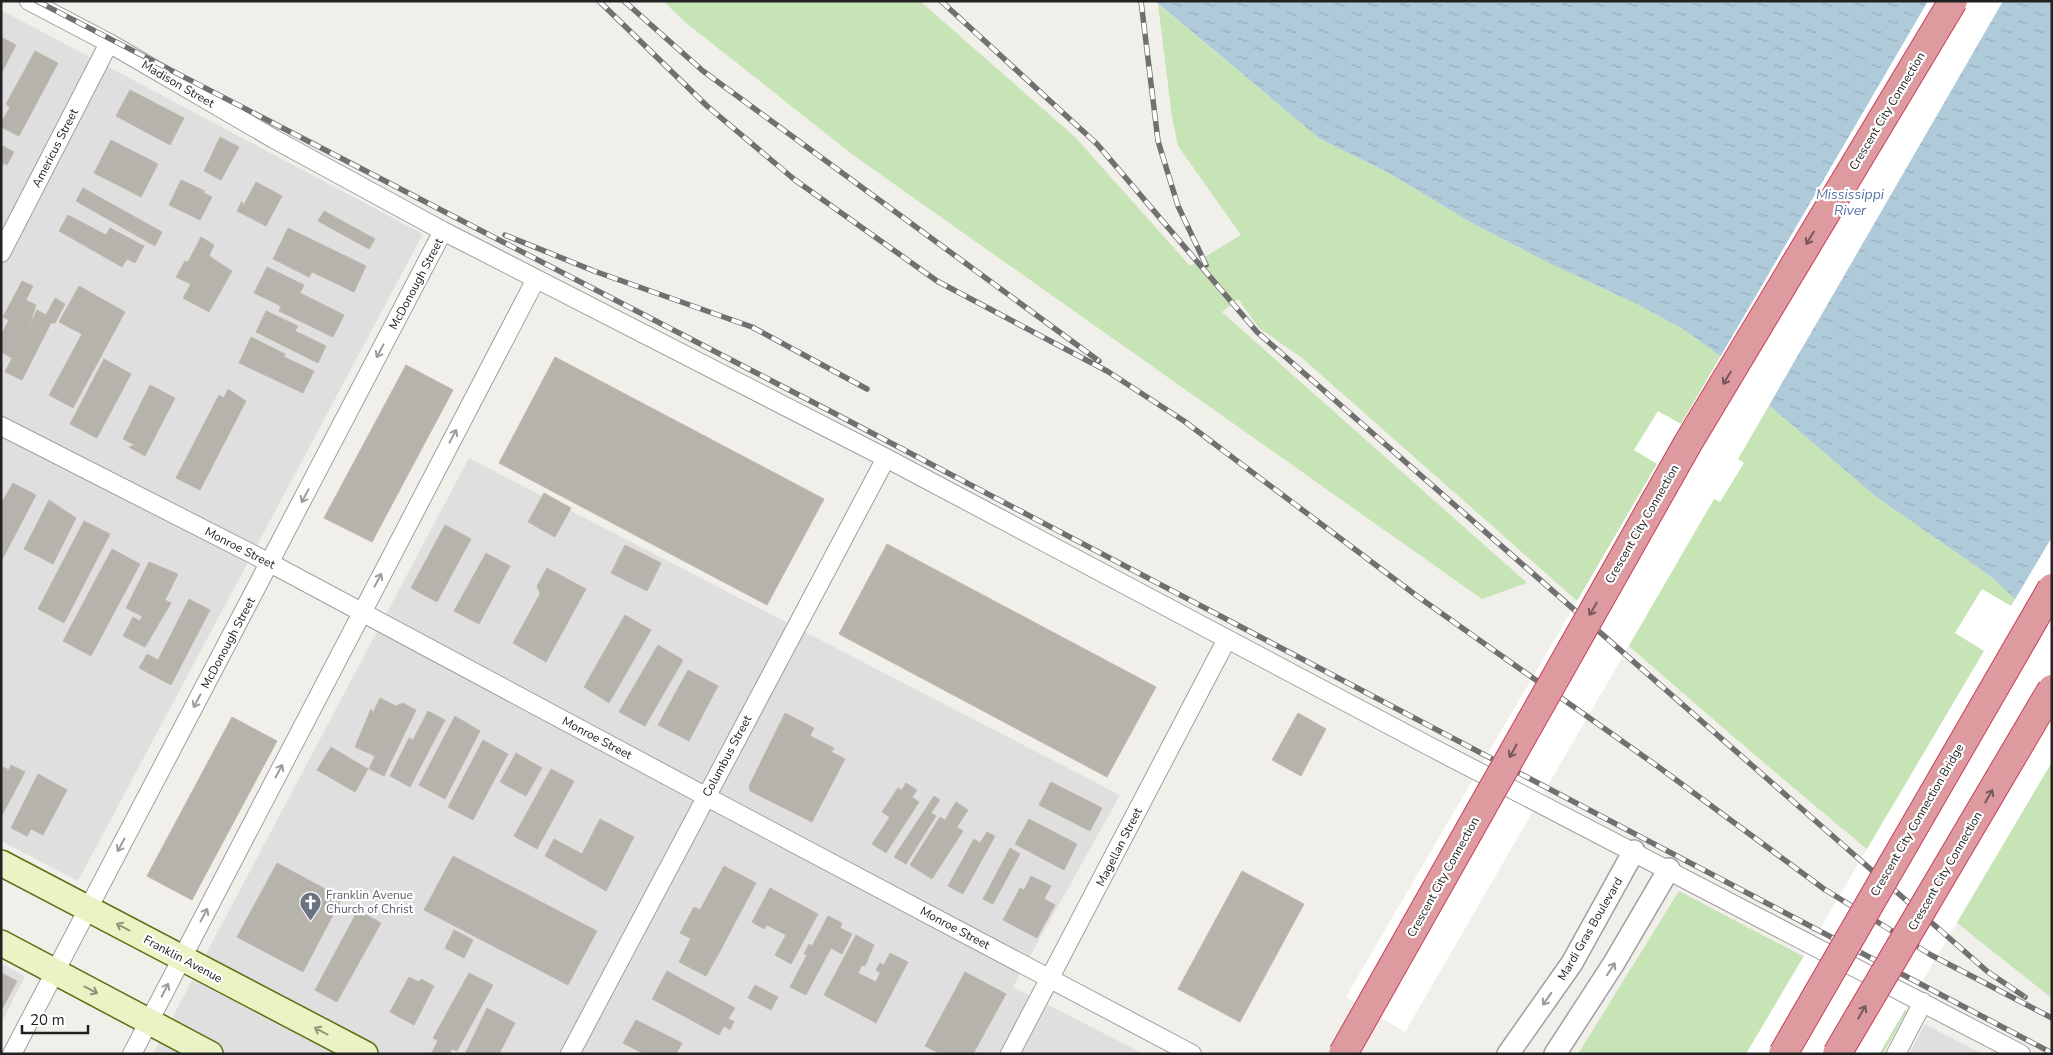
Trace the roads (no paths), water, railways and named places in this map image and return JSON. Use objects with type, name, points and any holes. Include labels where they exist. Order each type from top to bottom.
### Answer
[{"type":"highway","name":"Crescent City Connection","points":[[1343,1054],[1683,451],[1952,1]]},
{"type":"highway","name":"Crescent City Connection Bridge","points":[[1782,1054],[2052,588]]},
{"type":"highway","name":"Crescent City Connection","points":[[1837,1054],[2052,689]]},
{"type":"main road","name":"Franklin Avenue","points":[[1,863],[365,1054]]},
{"type":"main road","points":[[1,943],[210,1054]]},
{"type":"street","name":"Madison Street","points":[[30,1],[109,43],[327,168],[443,231],[886,458],[1227,639],[2021,1054]]},
{"type":"street","name":"Americus Street","points":[[1,253],[109,43]]},
{"type":"street","name":"McDonough Street","points":[[12,1054],[54,970],[270,563],[443,231]]},
{"type":"street","points":[[132,1054],[536,279]]},
{"type":"street","name":"Monroe Street","points":[[1,426],[270,563],[1192,1054]]},
{"type":"street","name":"Columbus Street","points":[[570,1054],[705,796],[886,458]]},
{"type":"street","name":"Magellan Street","points":[[1010,1054],[1227,639]]},
{"type":"street","name":"Mardi Gras Boulevard","points":[[1508,1054],[1572,964],[1634,851]]},
{"type":"street","points":[[1555,1054],[1614,963],[1668,869]]},
{"type":"street","points":[[1896,1054],[1924,1002]]},
{"type":"water","name":"Mississippi River","points":[[1155,1],[2052,1],[2052,629],[2035,618],[1993,578],[1875,496],[1766,403],[1719,355],[1683,329],[1637,304],[1553,265],[1470,222],[1387,172],[1320,139]]},
{"type":"railway","points":[[37,1],[830,411],[2052,1053]]},
{"type":"railway","points":[[599,1],[707,106],[795,180],[937,281],[1107,371],[1184,421],[1417,596],[1660,768],[1824,889],[1931,955],[2052,1018]]},
{"type":"railway","points":[[624,1],[703,71],[1099,361]]},
{"type":"railway","points":[[941,1],[1097,144],[1257,332],[1988,972],[2025,997]]},
{"type":"railway","points":[[1141,1],[1158,141],[1178,206],[1206,265]]},
{"type":"railway","points":[[505,235],[594,271],[752,327],[867,389]]},
{"type":"place","name":"Franklin Avenue Church of Christ","points":[[310,921]]}]
